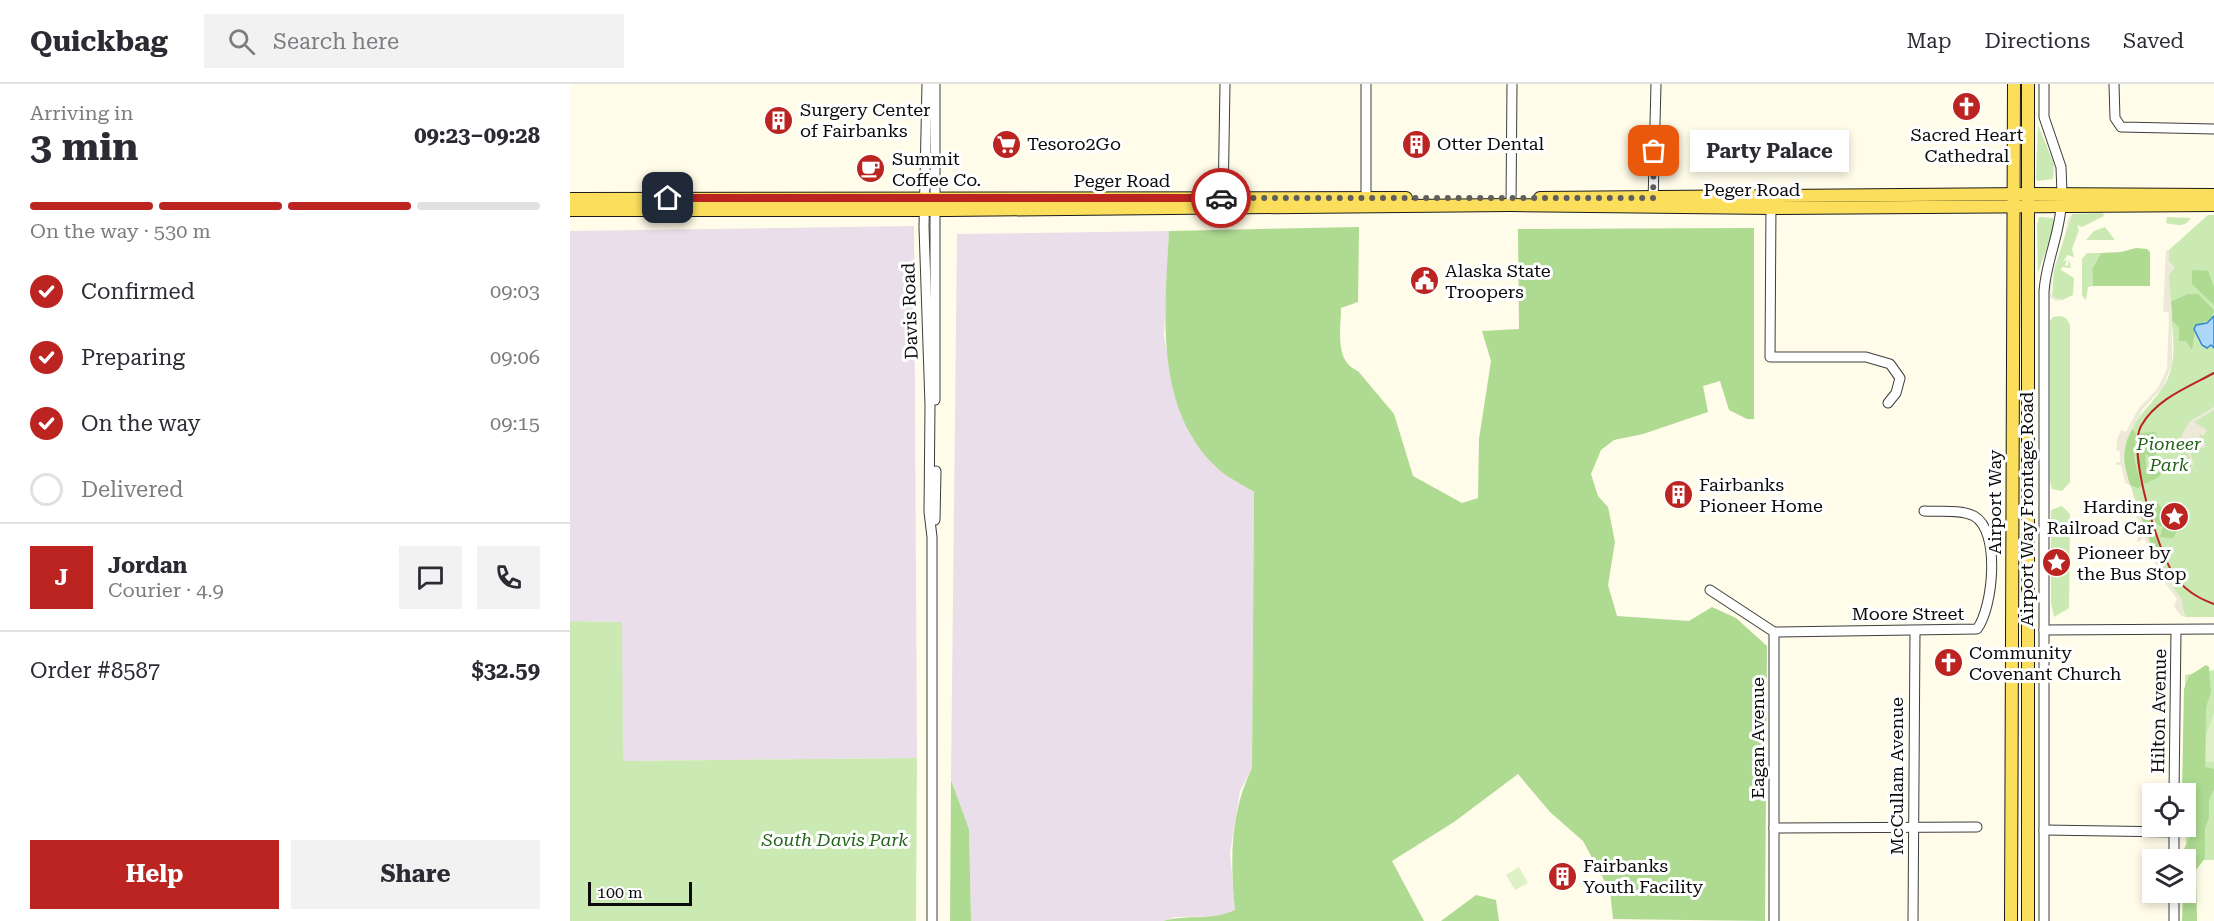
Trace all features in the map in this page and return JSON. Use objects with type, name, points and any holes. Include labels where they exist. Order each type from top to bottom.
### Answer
[{"type":"main road","name":"Airport Way","points":[[2012,921],[2014,84]]},
{"type":"main road","name":"Airport Way","points":[[2028,84],[2028,921]]},
{"type":"main road","name":"Peger Road","points":[[570,210],[930,204],[1511,201],[1771,203],[2013,200],[2028,194],[2062,200],[2214,205]]},
{"type":"main road","name":"Peger Road","points":[[2013,200],[2028,207],[2062,200],[2214,195]]},
{"type":"main road","name":"Peger Road","points":[[570,199],[930,204]]},
{"type":"street","name":"Davis Road","points":[[927,84],[930,204],[929,512],[932,537],[932,921]]},
{"type":"street","name":"Davis Road","points":[[930,204],[935,84]]},
{"type":"street","points":[[1223,203],[1225,84]]},
{"type":"street","points":[[1366,84],[1366,202]]},
{"type":"street","points":[[1511,201],[1512,84]]},
{"type":"street","points":[[1653,203],[1656,84]]},
{"type":"street","name":"Airport Way Frontage Road","points":[[2044,84],[2044,117],[2061,167],[2062,200],[2059,231],[2046,270],[2044,291],[2044,921]]},
{"type":"street","points":[[2114,84],[2114,112],[2119,126],[2133,130],[2214,129]]},
{"type":"street","points":[[1771,203],[1770,357],[1866,357],[1890,364],[1900,378],[1896,393],[1888,403]]},
{"type":"street","name":"Moore Street","points":[[1774,632],[1915,632],[1977,629],[1984,615],[1989,590],[1992,552],[1983,524],[1976,516],[1966,513],[1924,512]]},
{"type":"street","points":[[1710,590],[1774,632]]},
{"type":"street","points":[[2044,630],[2214,629]]},
{"type":"street","name":"Hilton Avenue","points":[[2174,783],[2176,630]]},
{"type":"street","name":"Eagan Avenue","points":[[1774,632],[1774,921]]},
{"type":"street","name":"McCullam Avenue","points":[[1913,921],[1915,632]]},
{"type":"street","points":[[1774,828],[1977,827]]},
{"type":"street","points":[[2044,830],[2142,829]]},
{"type":"street","points":[[2174,903],[2174,921]]},
{"type":"shaded area","points":[[2072,214],[2052,278],[2051,295],[2060,300],[2056,301],[2049,297],[2050,282],[2068,219]]},
{"type":"shaded area","points":[[914,226],[917,758],[622,761],[622,622],[570,621],[570,231]]},
{"type":"shaded area","points":[[1169,231],[1164,336],[1176,398],[1192,438],[1216,467],[1254,492],[1252,768],[1240,791],[1230,853],[1235,910],[1223,916],[1175,917],[1163,921],[971,921],[969,829],[951,780],[957,234]]},
{"type":"shaded area","points":[[2166,250],[2169,250],[2169,261],[2175,267],[2169,275],[2172,364],[2163,387],[2143,409],[2126,441],[2123,461],[2130,485],[2125,483],[2121,465],[2116,465],[2116,462],[2120,462],[2120,452],[2116,450],[2117,439],[2121,430],[2126,432],[2139,408],[2158,388],[2167,369],[2169,313],[2163,311]]},
{"type":"shaded area","points":[[2214,407],[2214,410],[2194,422],[2207,430],[2204,436],[2200,434],[2199,441],[2204,442],[2205,447],[2190,452],[2196,474],[2182,438],[2183,432],[2190,421]]},
{"type":"shaded area","points":[[2139,512],[2156,559],[2162,560],[2164,564],[2161,569],[2182,600],[2184,616],[2181,616],[2174,606],[2177,599],[2161,577],[2144,537],[2138,543],[2137,539],[2142,533],[2136,517]]},
{"type":"green space","points":[[2038,125],[2054,164],[2053,179],[2037,181],[2036,178]]},
{"type":"green space","points":[[2103,213],[2104,216],[2082,227],[2077,225],[2079,230],[2072,249],[2074,257],[2068,255],[2063,261],[2067,260],[2065,265],[2068,266],[2069,259],[2071,268],[2062,267],[2061,270],[2074,278],[2073,295],[2062,300],[2052,298],[2054,269],[2072,214]]},
{"type":"green space","name":"Pioneer Park","points":[[2208,215],[2214,215],[2214,617],[2185,617],[2180,602],[2155,559],[2124,464],[2124,451],[2132,428],[2161,390],[2171,370],[2173,350],[2169,250]]},
{"type":"green space","points":[[2039,217],[2053,218],[2055,224],[2038,273],[2037,225]]},
{"type":"green space","points":[[2167,217],[2191,218],[2183,225],[2177,225],[2166,223]]},
{"type":"green space","points":[[1359,227],[1358,302],[1341,308],[1340,344],[1342,352],[1350,366],[1358,371],[1394,414],[1413,476],[1462,503],[1478,498],[1479,439],[1491,361],[1482,331],[1519,329],[1518,229],[1754,228],[1754,419],[1747,419],[1729,410],[1720,381],[1703,386],[1708,412],[1643,434],[1614,440],[1601,450],[1591,474],[1598,496],[1608,507],[1615,542],[1608,585],[1617,616],[1689,621],[1712,607],[1736,618],[1767,646],[1765,921],[1613,919],[1610,891],[1583,841],[1550,812],[1518,774],[1454,822],[1392,861],[1424,921],[1163,921],[1218,915],[1235,910],[1232,873],[1233,838],[1239,802],[1252,768],[1254,492],[1216,467],[1196,443],[1182,416],[1172,387],[1167,356],[1166,324],[1169,231]]},
{"type":"green space","points":[[2105,227],[2115,240],[2086,240],[2094,231]]},
{"type":"green space","points":[[2136,248],[2147,249],[2150,252],[2150,286],[2093,286],[2092,269],[2101,253],[2121,252]]},
{"type":"green space","points":[[2087,253],[2101,253],[2092,269],[2093,286],[2088,287],[2086,300],[2082,296],[2082,259]]},
{"type":"green space","points":[[2192,270],[2208,271],[2214,287],[2214,305],[2192,284]]},
{"type":"green space","points":[[2188,294],[2198,294],[2214,310],[2212,319],[2196,325],[2192,350],[2186,341],[2179,341],[2179,327],[2172,321],[2170,302]]},
{"type":"green space","points":[[2053,317],[2066,318],[2070,325],[2070,482],[2062,491],[2052,489],[2050,482],[2050,321]]},
{"type":"green space","points":[[2132,429],[2136,434],[2134,458],[2141,486],[2138,488],[2130,485],[2125,463],[2126,444]]},
{"type":"green space","points":[[2155,432],[2157,436],[2153,441],[2160,451],[2152,457],[2145,454],[2147,473],[2161,472],[2159,477],[2145,484],[2139,466],[2139,439],[2141,433]]},
{"type":"green space","points":[[2146,504],[2165,557],[2160,561],[2156,559],[2139,512]]},
{"type":"green space","points":[[2151,504],[2160,505],[2168,524],[2177,531],[2173,538],[2160,537],[2163,527],[2156,524]]},
{"type":"green space","points":[[2062,506],[2070,514],[2069,608],[2054,617],[2051,603],[2051,510]]},
{"type":"green space","name":"South Davis Park","points":[[570,621],[622,622],[623,761],[917,758],[916,921],[570,921]]},
{"type":"green space","points":[[2206,665],[2209,667],[2211,692],[2206,707],[2205,767],[2214,769],[2214,789],[2209,800],[2209,817],[2205,829],[2205,858],[2196,870],[2196,849],[2184,849],[2190,837],[2196,837],[2196,783],[2182,783],[2184,689],[2189,676]]},
{"type":"green space","points":[[2214,670],[2214,860],[2196,860],[2196,849],[2186,849],[2186,837],[2196,837],[2196,783],[2186,783],[2185,675]]},
{"type":"green space","points":[[2214,713],[2214,762],[2206,762],[2206,735]]},
{"type":"green space","points":[[951,780],[969,829],[971,921],[950,921]]},
{"type":"green space","points":[[1519,867],[1528,883],[1515,890],[1506,875]]},
{"type":"green space","points":[[2196,870],[2197,921],[2182,921],[2183,903],[2196,903]]},
{"type":"green space","points":[[1476,895],[1496,900],[1499,921],[1441,921]]},
{"type":"water","points":[[2214,316],[2214,348],[2211,345],[2207,348],[2202,345],[2194,329],[2196,325],[2207,323]]},
{"type":"railway","points":[[2214,373],[2173,395],[2155,408],[2141,426],[2138,439],[2138,457],[2146,501],[2167,563],[2187,589],[2214,604]]},
{"type":"way so far","points":[[1221,198],[1653,198],[1654,151]]},
{"type":"place","name":"Sacred Heart Cathedral","points":[[1967,106]]},
{"type":"place","name":"Surgery Center of Fairbanks","points":[[779,120]]},
{"type":"place","name":"Tesoro2Go","points":[[1006,144]]},
{"type":"place","name":"Otter Dental","points":[[1416,144]]},
{"type":"place","name":"Party Palace","points":[[1654,151]]},
{"type":"place","name":"Summit Coffee Co.","points":[[871,169]]},
{"type":"place","name":"Alaska State Troopers","points":[[1424,281]]},
{"type":"place","name":"Fairbanks Pioneer Home","points":[[1678,495]]},
{"type":"place","name":"Harding Railroad Car","points":[[2175,517]]},
{"type":"place","name":"Pioneer by the Bus Stop","points":[[2056,563]]},
{"type":"place","name":"Community Covenant Church","points":[[1948,663]]},
{"type":"place","name":"Fairbanks Youth Facility","points":[[1562,876]]},
{"type":"route","points":[[668,198],[1221,198]]}]
